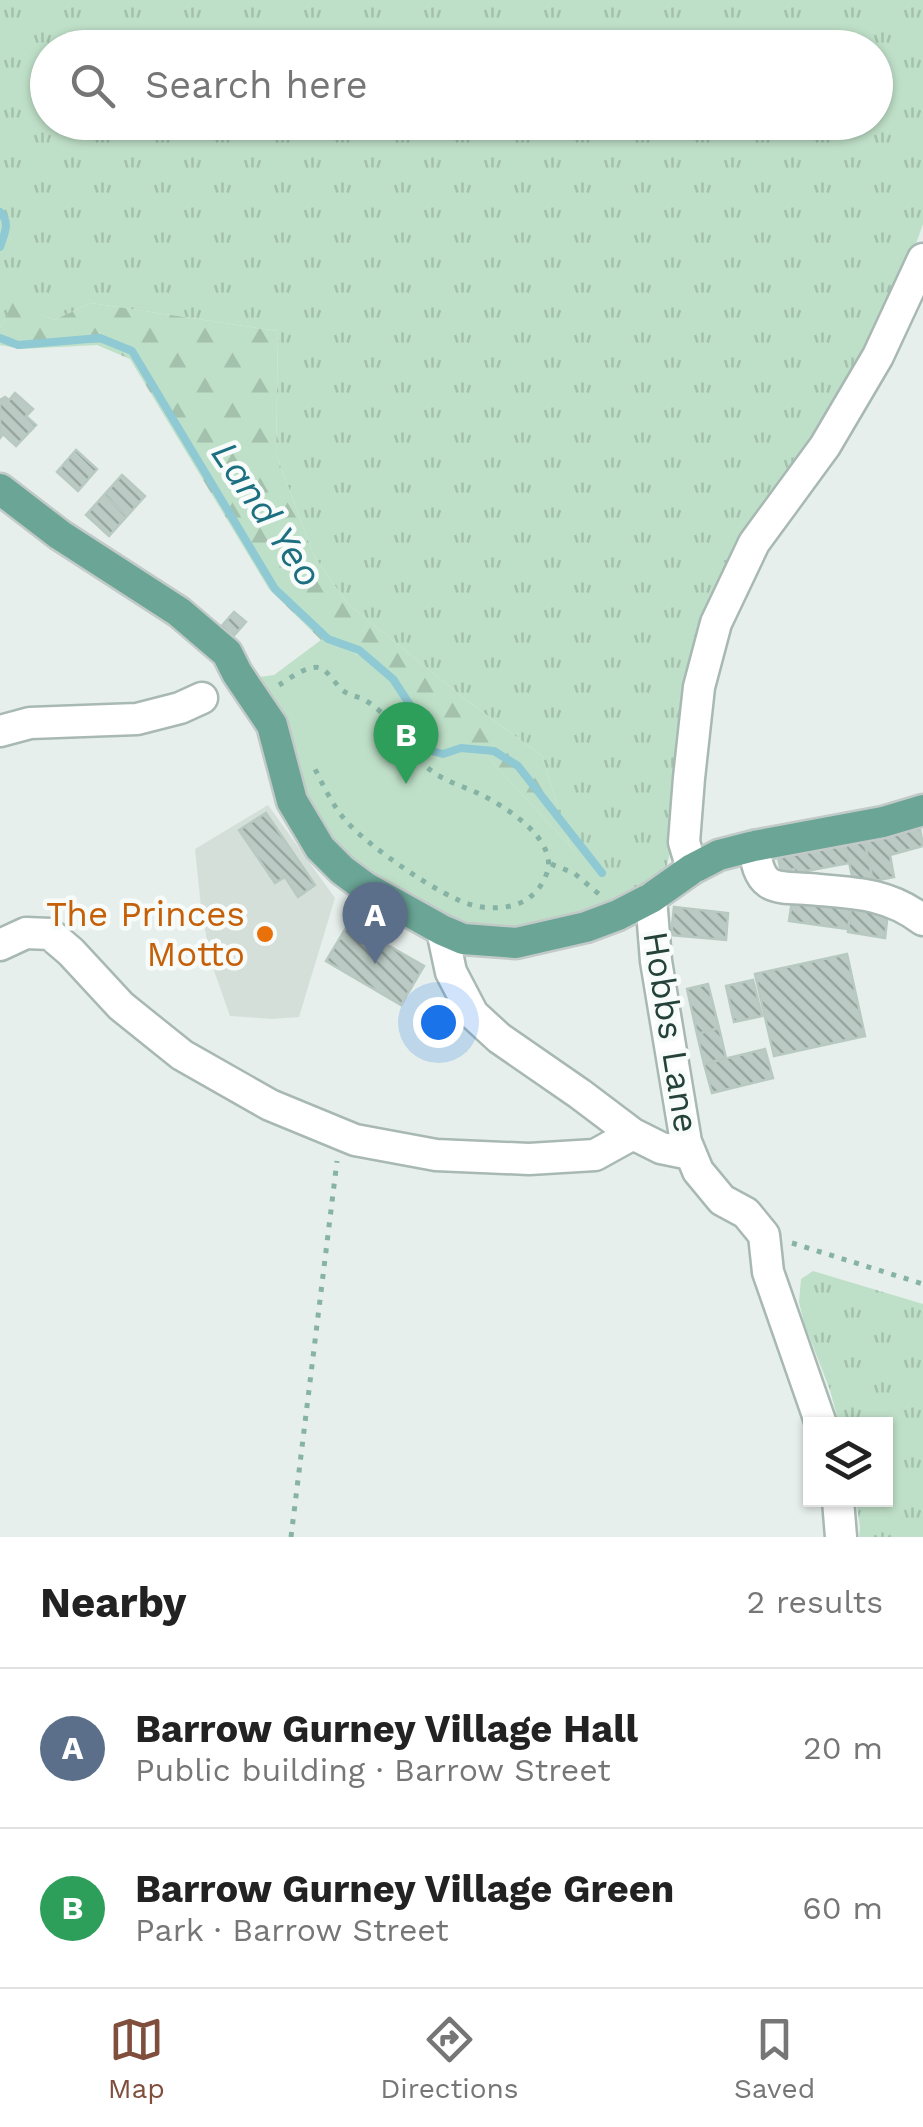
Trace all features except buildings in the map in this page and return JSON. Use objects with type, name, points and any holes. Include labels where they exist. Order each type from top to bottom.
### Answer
[{"type":"main road","points":[[0,490],[60,535],[179,612],[273,694],[272,725],[292,801],[320,848],[366,887],[462,938],[516,942],[548,937],[618,916],[719,855],[883,822],[923,810]]},
{"type":"street","points":[[692,869],[684,842],[689,778],[699,686],[716,623],[754,543],[825,446],[878,356],[923,260]]},
{"type":"street","points":[[0,731],[30,723],[137,719],[202,698]]},
{"type":"street","points":[[754,846],[758,870],[769,883],[870,895],[904,906],[923,920]]},
{"type":"street","name":"Hobbs Lane","points":[[651,898],[663,1010],[690,1154],[698,1172],[722,1200],[746,1214],[764,1235]]},
{"type":"street","points":[[442,930],[451,972],[473,1014],[499,1038],[633,1134],[661,1148],[690,1154]]},
{"type":"street","points":[[0,945],[26,933],[50,934],[121,1006],[182,1056],[270,1104],[355,1140],[436,1155],[529,1159],[594,1155],[633,1134]]},
{"type":"street","points":[[764,1235],[768,1272],[819,1417]]},
{"type":"street","points":[[839,1507],[842,1537]]},
{"type":"path","points":[[273,694],[310,668],[323,670],[348,694],[369,702],[426,767],[485,797],[535,834],[549,863],[542,883],[524,902],[488,907],[452,897],[382,853],[353,828],[334,804],[310,760]]},
{"type":"path","points":[[549,863],[574,872],[611,904],[618,916]]},
{"type":"path","points":[[291,1537],[340,1134]]},
{"type":"path","points":[[764,1235],[923,1284]]},
{"type":"shaded area","name":"The Princes Motto","points":[[268,805],[335,898],[299,1017],[230,1016],[211,962],[195,849]]},
{"type":"green space","points":[[0,0],[923,0],[923,224],[904,277],[851,381],[746,540],[666,869],[619,901],[570,846],[542,756],[347,603],[314,556],[276,454],[278,331],[91,303],[54,320],[13,303],[0,328]]},
{"type":"green space","points":[[13,302],[54,320],[91,303],[278,331],[276,454],[314,556],[347,603],[542,756],[570,846],[482,751],[455,749],[437,757],[429,756],[409,708],[390,679],[357,654],[321,640],[269,589],[130,359],[97,345],[21,349],[0,345],[0,328]]},
{"type":"green space","points":[[321,640],[358,655],[385,675],[395,686],[429,756],[465,747],[482,751],[619,901],[556,922],[500,927],[472,923],[416,902],[349,857],[311,812],[287,728],[253,678],[274,675]]},
{"type":"green space","points":[[813,1271],[923,1304],[923,1537],[859,1537],[857,1507],[893,1507],[893,1417],[837,1417],[804,1323],[799,1302],[801,1279]]},
{"type":"waterway","name":"Land Yeo","points":[[0,212],[6,224],[0,247]]},
{"type":"waterway","name":"Land Yeo","points":[[0,338],[18,345],[100,338],[132,351],[275,589],[328,639],[359,650],[393,679],[410,705],[428,750],[443,754],[461,748],[494,751],[518,766],[602,873]]},
{"type":"place","name":"Barrow Gurney Village Green","points":[[406,784]]},
{"type":"place","name":"The Princes Motto","points":[[265,934]]},
{"type":"place","name":"Barrow Gurney Village Hall","points":[[375,964]]}]
